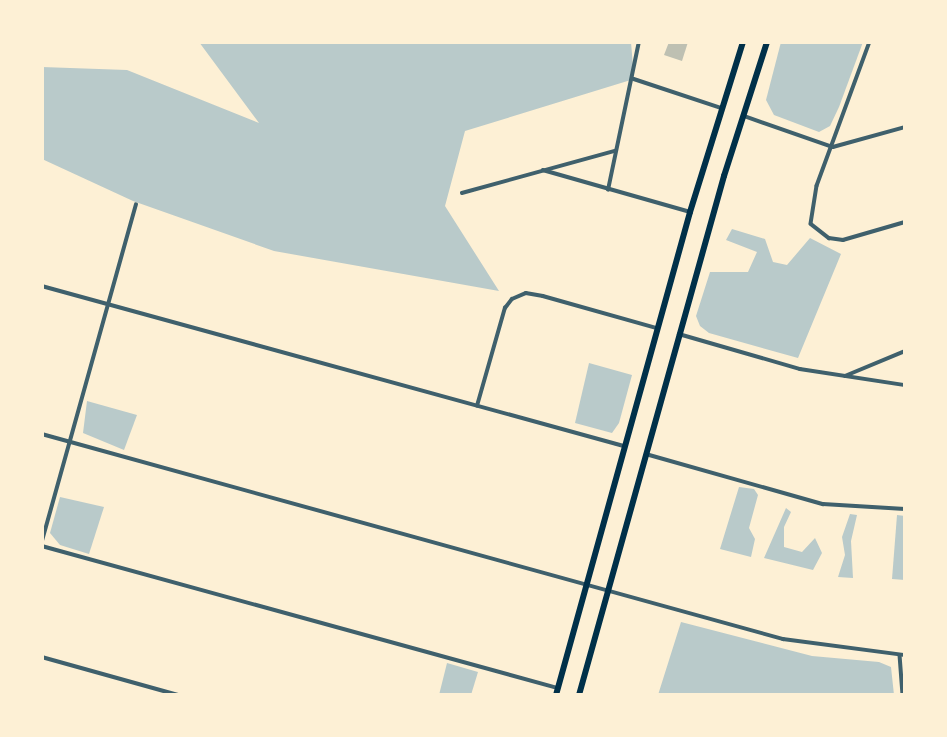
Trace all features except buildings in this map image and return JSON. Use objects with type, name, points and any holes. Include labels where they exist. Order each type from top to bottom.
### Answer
[{"type":"highway","points":[[557,692],[690,212],[743,42]]},
{"type":"highway","points":[[579,695],[742,115],[767,42]]},
{"type":"street","points":[[608,190],[615,150],[634,79],[639,42]]},
{"type":"street","points":[[870,42],[813,200],[811,224],[818,231],[843,240],[905,222]]},
{"type":"street","points":[[634,79],[722,108]]},
{"type":"street","points":[[742,115],[833,147],[905,127]]},
{"type":"street","points":[[462,192],[615,150]]},
{"type":"street","points":[[541,170],[690,212]]},
{"type":"street","points":[[136,205],[42,543],[557,692]]},
{"type":"street","points":[[42,286],[626,447]]},
{"type":"street","points":[[477,406],[505,308],[512,299],[526,293],[658,329]]},
{"type":"street","points":[[680,334],[800,369],[905,385]]},
{"type":"street","points":[[843,377],[905,351]]},
{"type":"street","points":[[42,434],[806,645],[902,654],[903,695]]},
{"type":"street","points":[[646,454],[823,504],[905,509]]},
{"type":"street","points":[[42,657],[178,695]]},
{"type":"shaded area","points":[[199,42],[631,42],[634,79],[465,131],[445,206],[499,291],[274,251],[133,201],[42,159],[42,67],[127,70],[259,123]]},
{"type":"shaded area","points":[[781,42],[863,42],[830,126],[819,132],[774,115],[766,100]]},
{"type":"shaded area","points":[[732,229],[765,239],[773,262],[787,265],[810,238],[841,254],[798,358],[709,333],[700,326],[696,316],[710,272],[748,272],[757,252],[726,240]]},
{"type":"shaded area","points":[[589,363],[632,375],[619,423],[612,433],[575,423]]},
{"type":"shaded area","points":[[87,401],[137,415],[124,450],[83,433]]},
{"type":"shaded area","points":[[739,487],[754,489],[758,495],[749,528],[755,539],[751,557],[720,549]]},
{"type":"shaded area","points":[[60,497],[104,507],[89,554],[60,545],[50,533]]},
{"type":"shaded area","points":[[786,508],[791,512],[784,527],[784,547],[802,552],[815,538],[822,553],[813,570],[764,558]]},
{"type":"shaded area","points":[[850,514],[857,515],[851,541],[853,578],[838,577],[845,555],[842,537]]},
{"type":"shaded area","points":[[897,515],[905,516],[905,580],[892,579]]},
{"type":"shaded area","points":[[681,622],[812,656],[879,662],[891,667],[894,695],[658,695]]},
{"type":"shaded area","points":[[447,663],[478,672],[471,695],[439,695]]}]
